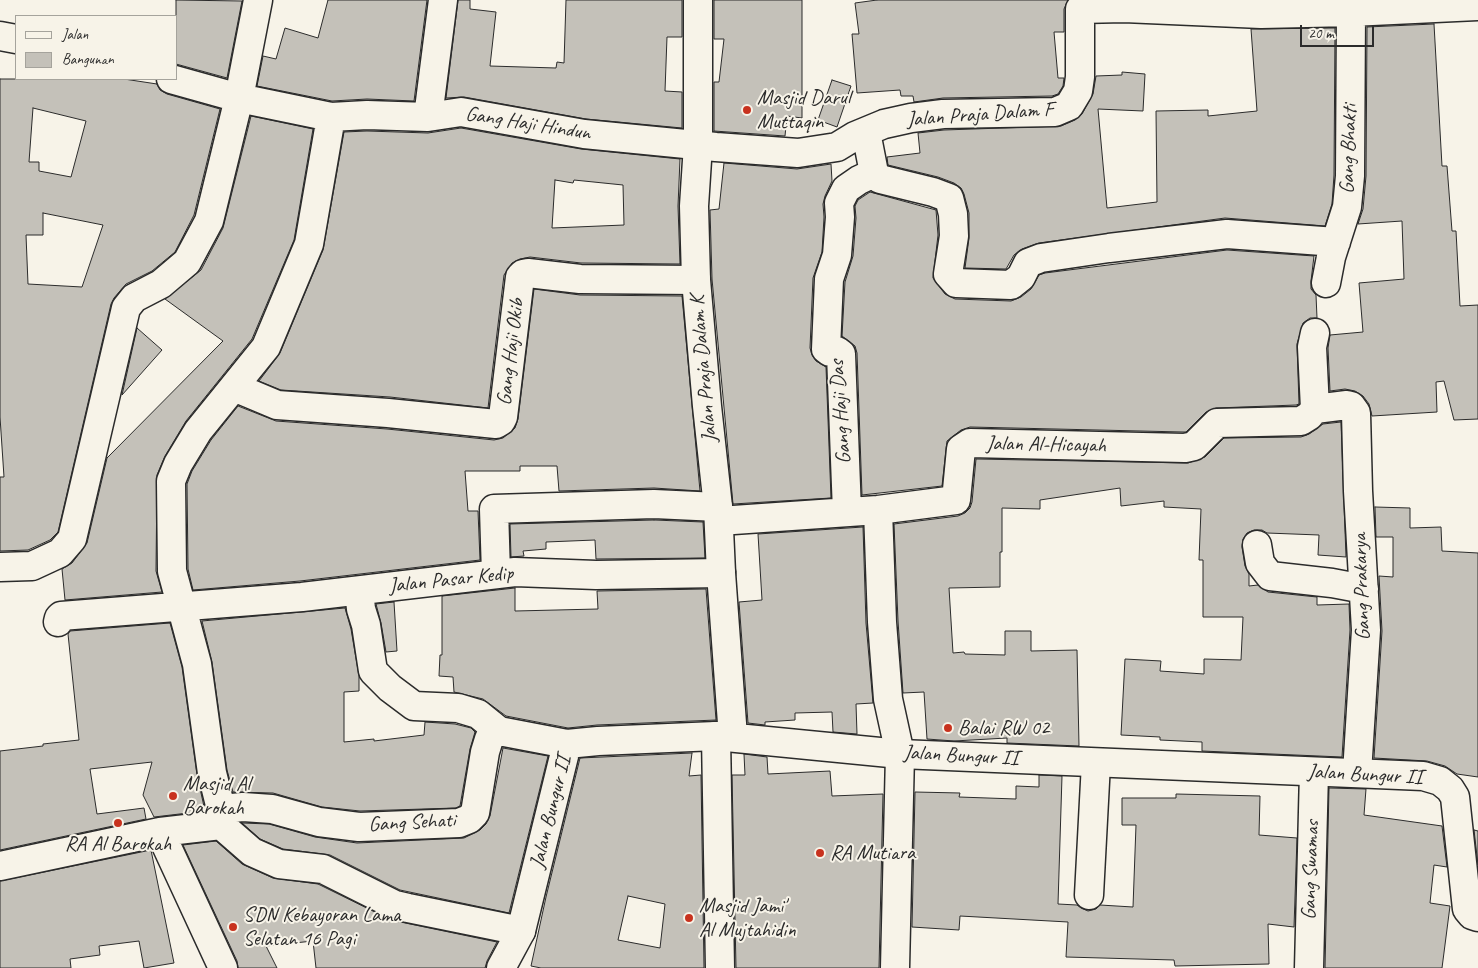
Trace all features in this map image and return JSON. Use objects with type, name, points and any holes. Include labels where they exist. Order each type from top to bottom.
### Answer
[{"type":"street","points":[[0,567],[32,566],[60,553],[72,539],[126,308],[134,298],[162,284],[187,262],[209,221],[240,98],[258,0]]},
{"type":"street","points":[[428,117],[443,0]]},
{"type":"street","name":"Jalan Praja Dalam K","points":[[698,0],[698,145],[694,206],[696,280],[718,514],[725,737],[720,968]]},
{"type":"street","name":"Jalan Praja Dalam F","points":[[698,145],[798,152],[837,147],[884,124],[911,118],[943,114],[1055,112],[1069,106],[1078,90],[1080,5],[1261,14],[1306,6],[1351,12],[1478,6]]},
{"type":"street","name":"Gang Bhakti","points":[[1326,284],[1347,207],[1350,176],[1351,12]]},
{"type":"street","points":[[0,36],[15,40]]},
{"type":"street","name":"Gang Haji Hindun","points":[[175,80],[240,98],[331,117],[367,115],[428,117],[461,112],[584,134],[698,145]]},
{"type":"street","points":[[331,117],[309,244],[266,347],[198,431],[178,464],[171,481],[172,571],[197,664],[212,773],[221,817],[252,852],[279,864],[323,868],[395,904],[408,908],[521,931]]},
{"type":"street","points":[[866,132],[874,173],[880,179],[934,192],[949,198],[954,214],[954,236],[948,274],[956,283],[1011,285],[1021,277],[1028,263],[1041,258],[1227,234],[1336,242]]},
{"type":"street","name":"Gang Haji Das","points":[[847,512],[840,354],[837,351],[830,352],[826,349],[829,279],[837,256],[840,217],[839,202],[846,188],[874,173]]},
{"type":"street","name":"Gang Haji Okib","points":[[234,387],[277,405],[388,413],[496,424],[503,417],[520,277],[523,274],[580,279],[696,280]]},
{"type":"street","points":[[1315,409],[1312,347],[1316,333]]},
{"type":"street","name":"Jalan Al-Hicayah","points":[[496,574],[494,509],[654,504],[718,514],[878,510],[956,500],[961,449],[970,443],[1185,448],[1194,446],[1218,423],[1301,421],[1315,409],[1347,405]]},
{"type":"street","name":"Gang Prakarya","points":[[1347,405],[1351,406],[1356,413],[1358,491],[1366,630],[1357,773]]},
{"type":"street","points":[[878,510],[882,622],[888,699],[900,754],[895,968]]},
{"type":"street","points":[[1257,545],[1260,564],[1270,576],[1332,583],[1364,589]]},
{"type":"street","name":"Jalan Pasar Kedip","points":[[58,622],[62,616],[270,600],[515,572],[596,575],[721,573]]},
{"type":"street","points":[[359,591],[373,671],[390,688],[414,706],[458,708],[478,714],[499,731],[567,744]]},
{"type":"street","name":"Gang Sehati","points":[[0,866],[160,832],[221,817],[243,807],[272,810],[319,822],[359,827],[459,823],[469,819],[475,813],[488,739],[499,731]]},
{"type":"street","name":"Jalan Bungur II","points":[[501,968],[521,931],[567,744],[725,737],[900,754],[1423,776],[1440,781],[1450,789],[1455,798],[1467,909],[1472,916],[1478,917]]},
{"type":"street","points":[[1089,895],[1096,763]]},
{"type":"street","name":"Gang Swamas","points":[[1309,968],[1314,772]]},
{"type":"street","points":[[160,832],[222,968]]},
{"type":"building","points":[[176,0],[242,1],[227,78],[178,65],[178,15],[176,15]]},
{"type":"building","points":[[328,0],[427,0],[414,101],[367,99],[332,101],[257,86],[263,56],[276,59],[285,28],[318,38]]},
{"type":"building","points":[[458,0],[470,0],[470,9],[496,12],[490,66],[556,68],[557,62],[564,63],[566,0],[682,0],[682,37],[667,37],[665,91],[682,92],[682,128],[586,119],[464,97],[446,98]]},
{"type":"building","points":[[714,0],[802,0],[802,118],[787,116],[785,136],[714,131],[714,82],[719,82],[724,39],[714,39]]},
{"type":"building","points":[[877,0],[1068,0],[1064,9],[1064,32],[1054,32],[1058,78],[1064,78],[1063,86],[1058,94],[1052,96],[943,98],[914,102],[913,96],[901,96],[900,90],[857,93],[852,34],[859,34],[855,3]]},
{"type":"building","points":[[1434,24],[1442,166],[1447,166],[1452,231],[1456,231],[1460,306],[1478,305],[1478,419],[1454,420],[1444,381],[1436,382],[1437,412],[1372,416],[1369,404],[1363,396],[1355,391],[1345,389],[1330,391],[1328,348],[1330,335],[1363,332],[1359,283],[1404,279],[1402,221],[1358,224],[1363,209],[1366,176],[1367,27]]},
{"type":"building","points":[[1335,28],[1334,175],[1332,204],[1325,226],[1225,218],[1039,243],[1022,249],[1014,255],[1006,269],[965,268],[969,238],[969,213],[961,188],[938,177],[888,165],[887,157],[920,153],[918,133],[944,130],[1061,126],[1075,120],[1082,114],[1093,94],[1096,76],[1122,75],[1122,72],[1145,74],[1143,111],[1098,109],[1107,208],[1157,202],[1156,111],[1208,110],[1208,116],[1257,111],[1251,29]]},
{"type":"building","points":[[0,79],[131,80],[157,84],[160,90],[167,94],[220,109],[194,215],[175,252],[152,271],[126,284],[111,304],[58,532],[50,540],[28,550],[0,551],[0,477],[4,477],[0,417]],"holes":[[[33,108],[86,121],[71,177],[39,171],[39,162],[29,162]],[[43,213],[103,225],[82,287],[28,284],[26,235],[43,235]]]},
{"type":"building","points":[[832,80],[851,86],[837,127],[818,120]]},
{"type":"building","points":[[251,116],[313,129],[294,240],[252,339],[186,421],[165,456],[157,475],[156,571],[162,592],[65,600],[62,569],[72,563],[87,543],[107,458],[223,341],[165,299],[201,270],[223,228]]},
{"type":"building","points":[[461,128],[581,149],[680,159],[678,206],[680,264],[581,263],[530,257],[512,263],[504,275],[488,408],[390,397],[281,390],[259,381],[280,353],[323,250],[344,132],[428,133]],"holes":[[[555,180],[573,183],[574,180],[623,185],[624,225],[552,228]]]},
{"type":"building","points":[[724,163],[797,169],[831,164],[832,181],[823,204],[822,252],[813,278],[810,348],[816,361],[826,367],[831,498],[733,504],[712,279],[710,210],[719,209]]},
{"type":"building","points":[[870,192],[936,210],[938,235],[933,278],[945,294],[955,299],[1011,301],[1021,297],[1031,289],[1039,275],[1045,273],[1227,250],[1314,256],[1311,289],[1316,295],[1317,318],[1310,318],[1303,323],[1297,344],[1299,404],[1216,408],[1206,412],[1186,432],[970,427],[961,430],[947,441],[942,486],[862,495],[857,353],[855,346],[842,336],[845,282],[853,256],[855,206],[858,200]]},
{"type":"building","points":[[534,289],[580,295],[682,296],[700,491],[654,488],[559,491],[557,466],[520,466],[520,471],[465,471],[468,511],[478,511],[480,560],[300,581],[193,590],[188,569],[187,484],[192,471],[211,440],[238,406],[276,421],[387,429],[494,440],[503,438],[515,428],[518,419]]},
{"type":"building","points":[[137,328],[162,350],[122,395]]},
{"type":"building","points":[[1341,422],[1346,557],[1318,555],[1319,535],[1267,533],[1262,530],[1254,530],[1247,533],[1243,539],[1242,547],[1245,566],[1249,574],[1249,586],[1258,585],[1268,592],[1317,597],[1317,605],[1349,604],[1350,630],[1342,757],[1202,751],[1202,742],[1160,740],[1160,737],[1121,735],[1125,659],[1161,661],[1160,671],[1204,674],[1204,659],[1241,660],[1243,617],[1203,617],[1203,560],[1199,560],[1201,509],[1164,507],[1164,501],[1121,506],[1120,488],[1040,500],[1040,509],[1002,508],[1000,587],[949,588],[953,653],[1005,655],[1005,631],[1031,631],[1031,651],[1077,650],[1079,746],[1007,743],[1007,738],[954,741],[927,739],[924,692],[903,693],[894,524],[958,516],[965,513],[970,508],[972,502],[976,459],[1188,463],[1205,457],[1224,438],[1301,437],[1323,424]]},
{"type":"building","points":[[1375,507],[1410,508],[1410,528],[1441,527],[1442,551],[1478,553],[1478,777],[1457,774],[1445,766],[1427,761],[1374,758],[1382,631],[1379,576],[1393,577],[1393,537],[1376,537]]},
{"type":"building","points":[[654,520],[703,522],[705,558],[596,559],[595,540],[546,542],[546,549],[523,551],[524,556],[511,557],[510,524]]},
{"type":"building","points":[[863,527],[866,623],[873,703],[856,704],[857,734],[833,732],[832,712],[795,713],[795,720],[765,722],[765,725],[748,723],[739,602],[762,600],[758,534]]},
{"type":"building","points":[[515,588],[515,611],[598,609],[597,591],[706,589],[716,720],[568,728],[506,716],[483,699],[454,692],[453,677],[439,676],[440,655],[442,655],[442,596]]},
{"type":"building","points":[[394,602],[397,651],[386,652],[376,604]]},
{"type":"building","points":[[345,608],[351,629],[359,676],[359,691],[344,692],[344,742],[374,739],[374,741],[424,735],[425,722],[455,724],[471,728],[475,732],[470,749],[460,806],[456,808],[360,811],[322,807],[273,793],[233,792],[227,770],[212,662],[202,621]]},
{"type":"building","points":[[170,623],[182,667],[197,775],[205,811],[154,817],[143,795],[152,762],[90,769],[97,814],[144,808],[146,819],[0,850],[0,751],[79,740],[68,634],[70,631]]},
{"type":"building","points":[[503,748],[548,756],[509,913],[400,890],[330,855],[283,849],[260,839],[242,823],[269,824],[315,837],[357,843],[464,838],[480,830],[490,816]]},
{"type":"building","points":[[692,753],[689,776],[701,775],[704,968],[541,968],[531,966],[580,758]],"holes":[[[628,896],[665,904],[660,948],[618,940]]]},
{"type":"building","points":[[744,754],[767,757],[768,774],[830,771],[832,796],[883,794],[879,968],[736,968],[732,775],[745,775]]},
{"type":"building","points":[[1039,775],[1062,776],[1058,904],[1077,905],[1088,911],[1096,909],[1100,905],[1133,907],[1136,825],[1122,825],[1122,798],[1176,798],[1176,794],[1260,796],[1259,835],[1297,838],[1294,927],[1268,924],[1269,964],[1175,966],[1174,960],[1066,957],[1068,922],[960,916],[959,930],[912,927],[915,792],[960,793],[959,797],[1016,799],[1016,786],[1039,787]]},
{"type":"building","points":[[1329,788],[1366,789],[1364,815],[1442,826],[1447,867],[1434,865],[1430,903],[1450,906],[1442,968],[1325,968]]},
{"type":"building","points":[[1474,830],[1478,831],[1478,865]]},
{"type":"building","points":[[216,841],[242,864],[273,878],[318,884],[391,920],[497,942],[485,968],[316,968],[313,941],[266,946],[277,968],[238,968],[237,961],[183,845]]},
{"type":"building","points":[[151,850],[174,963],[144,968],[139,941],[99,946],[100,955],[70,959],[71,968],[0,968],[0,881]]},
{"type":"place","name":"Masjid Darul Muttaqin","points":[[747,110]]},
{"type":"place","name":"Balai RW 02","points":[[948,728]]},
{"type":"place","name":"Masjid Al Barokah","points":[[173,796]]},
{"type":"place","name":"RA Al Barokah","points":[[118,823]]},
{"type":"place","name":"RA Mutiara","points":[[820,853]]},
{"type":"place","name":"Masjid Jami' Al Mujtahidin","points":[[689,918]]},
{"type":"place","name":"SDN Kebayoran Lama Selatan 16 Pagi","points":[[233,927]]}]
